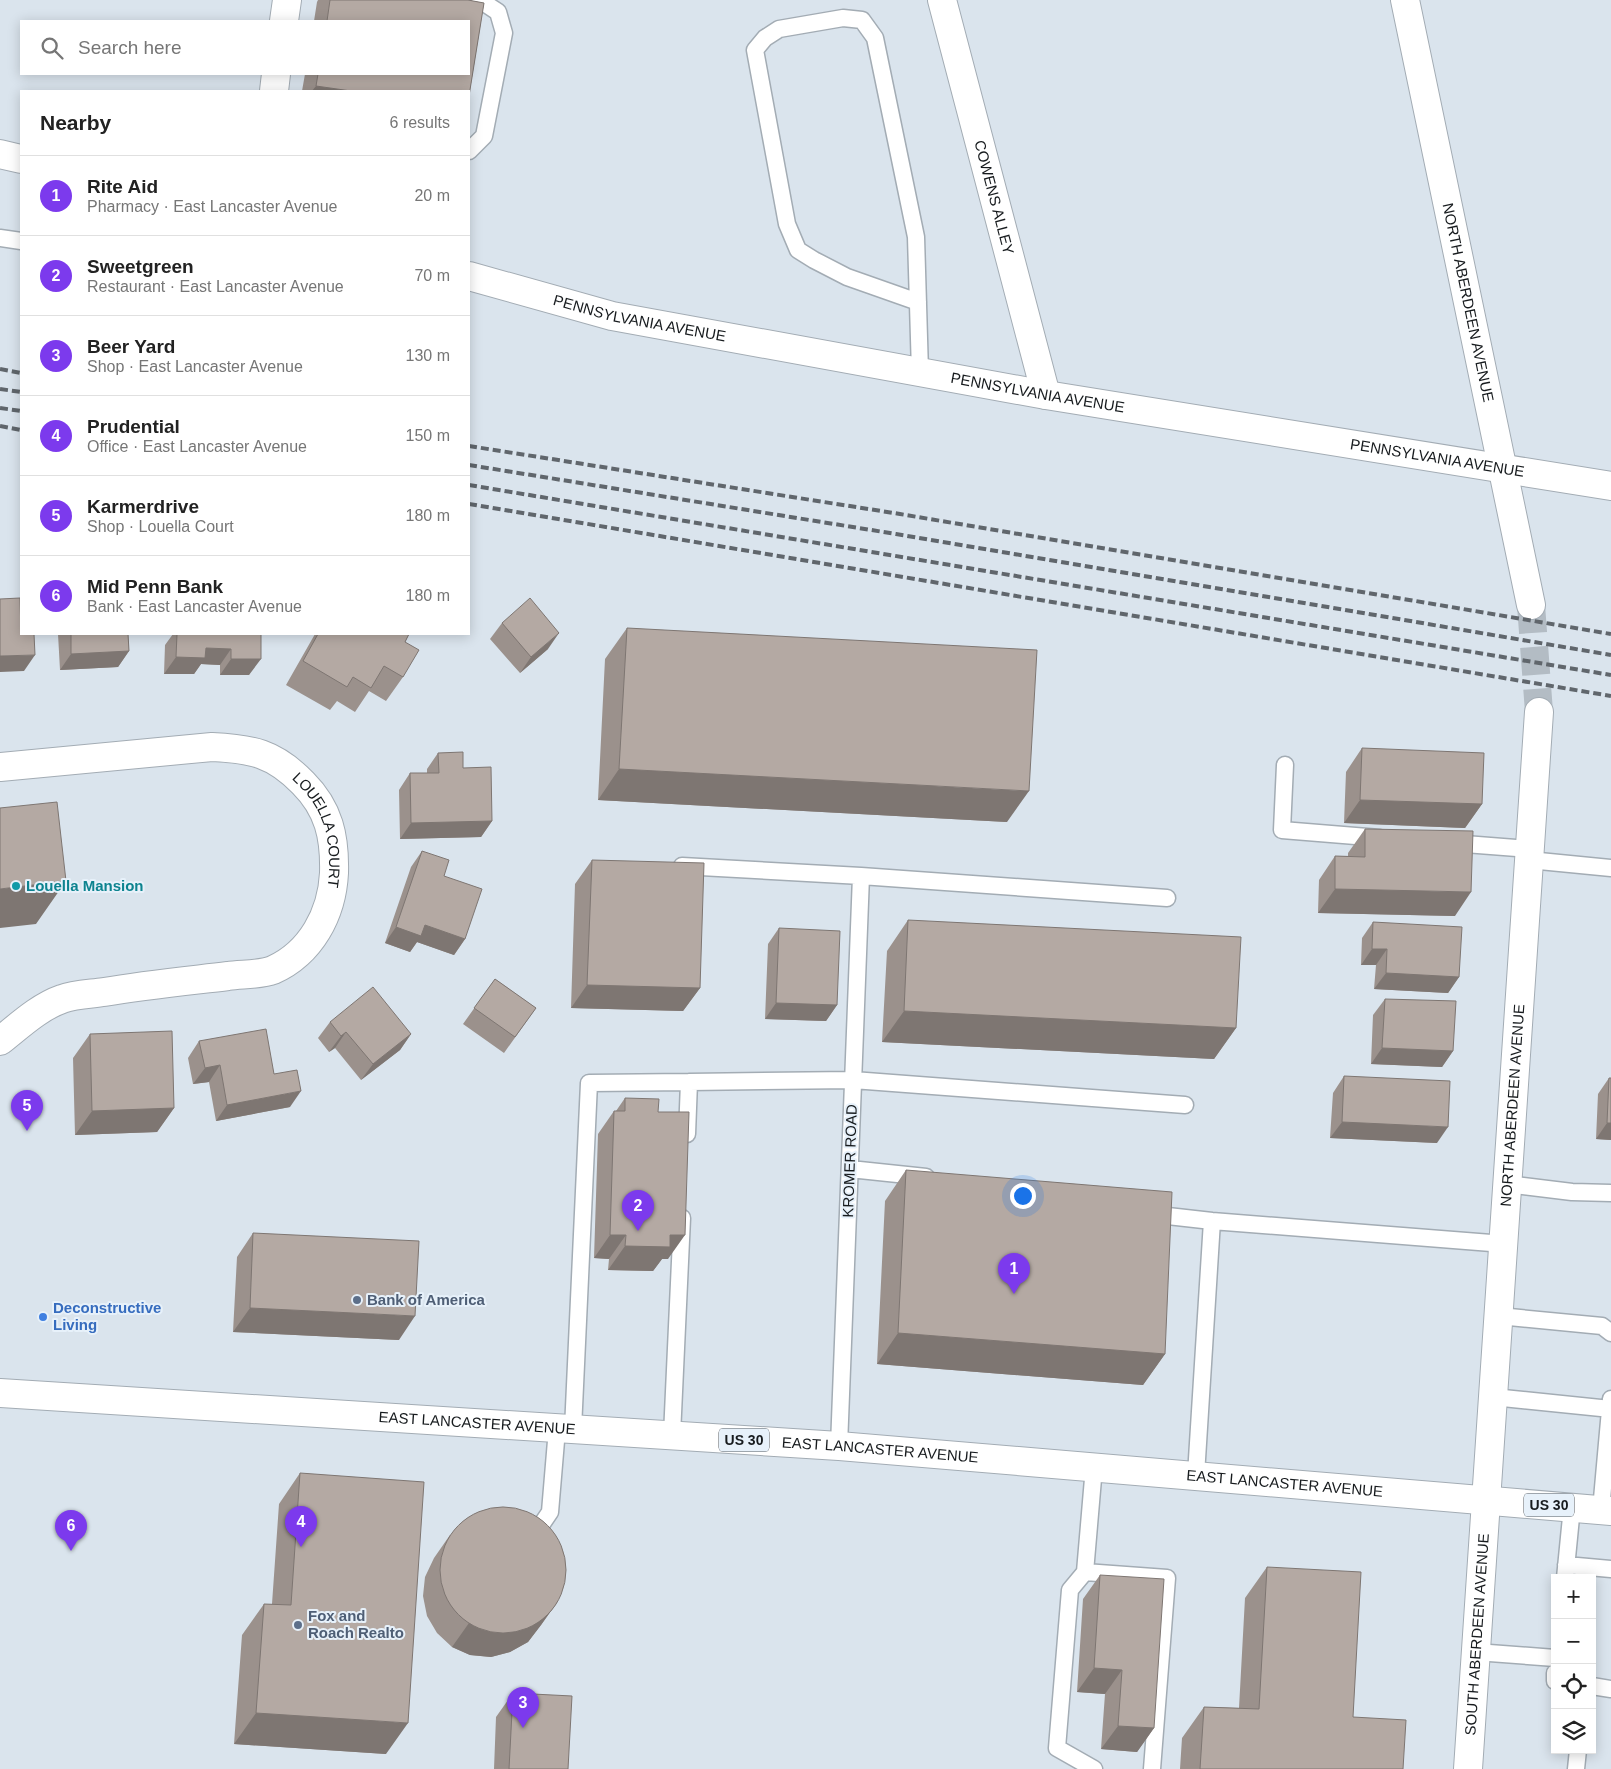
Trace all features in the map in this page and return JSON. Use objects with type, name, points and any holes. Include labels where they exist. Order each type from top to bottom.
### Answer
[{"type":"main road","points":[[284,20],[287,0]]},
{"type":"main road","name":"COWENS ALLEY","points":[[942,0],[1046,395]]},
{"type":"main road","name":"NORTH ABERDEEN AVENUE","points":[[1405,0],[1504,468],[1531,605]]},
{"type":"main road","points":[[274,90],[276,75]]},
{"type":"main road","points":[[0,154],[20,159]]},
{"type":"main road","name":"PENNSYLVANIA AVENUE","points":[[470,276],[612,316],[1046,395],[1611,486]]},
{"type":"main road","name":"NORTH ABERDEEN AVENUE","points":[[1486,1499],[1539,712]]},
{"type":"main road","name":"LOUELLA COURT","points":[[0,767],[212,747],[243,748],[259,752],[286,768],[313,793],[323,808],[330,824],[334,855],[334,881],[323,921],[311,940],[296,955],[271,971],[126,988],[63,999],[35,1014],[0,1041]]},
{"type":"main road","name":"EAST LANCASTER AVENUE","points":[[0,1393],[839,1446],[1606,1510]]},
{"type":"main road","name":"SOUTH ABERDEEN AVENUE","points":[[1468,1769],[1486,1499]]},
{"type":"lane","points":[[470,150],[484,136],[504,33],[498,12],[480,0]]},
{"type":"lane","points":[[918,302],[847,277],[798,250],[787,224],[755,50],[765,38],[779,29],[843,18],[862,20],[875,38],[916,237],[918,302],[920,372]]},
{"type":"lane","points":[[0,238],[20,242]]},
{"type":"lane","points":[[1285,765],[1282,830],[1401,839]]},
{"type":"lane","points":[[1440,842],[1611,868]]},
{"type":"lane","points":[[666,865],[861,876],[1167,898]]},
{"type":"lane","name":"KROMER ROAD","points":[[839,1446],[861,876]]},
{"type":"lane","points":[[535,1534],[550,1512],[565,1429],[588,1083],[853,1080],[1185,1106]]},
{"type":"lane","points":[[686,1151],[689,1082]]},
{"type":"lane","points":[[850,1169],[938,1178]]},
{"type":"lane","points":[[1507,1184],[1572,1192],[1611,1193]]},
{"type":"lane","points":[[672,1436],[683,1200]]},
{"type":"lane","points":[[1136,1212],[1212,1221],[1504,1244]]},
{"type":"lane","points":[[1196,1475],[1212,1221]]},
{"type":"lane","points":[[1499,1316],[1602,1326],[1611,1333]]},
{"type":"lane","points":[[1493,1397],[1611,1406],[1606,1510]]},
{"type":"lane","points":[[1094,1467],[1085,1572],[1070,1590],[1057,1748],[1094,1769]]},
{"type":"lane","points":[[1572,1507],[1565,1571],[1611,1569]]},
{"type":"lane","points":[[1085,1572],[1167,1578],[1152,1769]]},
{"type":"lane","points":[[1476,1652],[1551,1658]]},
{"type":"lane","points":[[1596,1686],[1611,1688]]},
{"type":"lane","points":[[1576,1769],[1578,1754]]},
{"type":"building","points":[[330,0],[468,0],[484,3],[470,90],[344,90],[316,86],[318,75],[470,75],[470,20],[327,20]]},
{"type":"building","points":[[20,598],[20,635],[34,635],[35,655],[0,656],[0,599]]},
{"type":"building","points":[[530,598],[559,633],[531,657],[502,623]]},
{"type":"building","points":[[627,628],[1037,650],[1029,791],[619,769]]},
{"type":"building","points":[[71,635],[128,635],[129,651],[71,654]]},
{"type":"building","points":[[177,635],[261,635],[261,659],[231,659],[231,649],[206,648],[205,658],[176,657]]},
{"type":"building","points":[[317,635],[408,635],[405,642],[419,650],[403,677],[384,666],[371,688],[353,677],[347,687],[303,661]]},
{"type":"building","points":[[1362,748],[1484,753],[1482,804],[1360,800]]},
{"type":"building","points":[[463,752],[463,768],[491,767],[492,821],[411,823],[410,773],[439,773],[438,753]]},
{"type":"building","points":[[57,802],[66,881],[0,889],[0,808]]},
{"type":"building","points":[[1365,829],[1473,831],[1471,892],[1335,889],[1335,856],[1365,857]]},
{"type":"building","points":[[422,851],[449,860],[444,876],[482,889],[465,939],[425,925],[421,936],[396,927]]},
{"type":"building","points":[[592,860],[704,863],[700,988],[587,985]]},
{"type":"building","points":[[908,920],[1241,937],[1236,1028],[904,1011]]},
{"type":"building","points":[[1373,922],[1462,927],[1459,977],[1386,973],[1387,949],[1372,949]]},
{"type":"building","points":[[779,928],[840,931],[837,1005],[776,1003]]},
{"type":"building","points":[[495,979],[536,1008],[515,1037],[474,1008]]},
{"type":"building","points":[[373,987],[411,1034],[373,1064],[346,1032],[341,1036],[330,1022]]},
{"type":"building","points":[[1385,999],[1456,1001],[1453,1051],[1382,1048]]},
{"type":"building","points":[[266,1029],[274,1074],[297,1070],[301,1091],[227,1105],[220,1065],[205,1068],[199,1041]]},
{"type":"building","points":[[172,1031],[174,1108],[92,1111],[90,1034]]},
{"type":"building","points":[[1344,1076],[1450,1081],[1448,1127],[1342,1122]]},
{"type":"building","points":[[1609,1078],[1611,1078],[1611,1123],[1607,1123]]},
{"type":"building","points":[[625,1098],[659,1099],[658,1112],[689,1112],[685,1235],[670,1235],[670,1247],[625,1246],[626,1235],[610,1235],[614,1111],[625,1111]]},
{"type":"building","points":[[906,1170],[1172,1192],[1165,1354],[898,1333]]},
{"type":"building","points":[[253,1233],[419,1241],[415,1316],[250,1308]]},
{"type":"building","points":[[300,1473],[424,1482],[408,1723],[256,1713],[264,1604],[291,1605]]},
{"type":"building","points":[[503,1507],[527,1512],[547,1526],[561,1546],[566,1570],[561,1594],[547,1614],[527,1628],[503,1633],[479,1628],[459,1614],[445,1594],[440,1570],[445,1546],[459,1526],[479,1512]]},
{"type":"building","points":[[1267,1567],[1361,1572],[1353,1717],[1406,1720],[1403,1769],[1200,1769],[1204,1707],[1259,1709]]},
{"type":"building","points":[[1100,1575],[1164,1579],[1154,1728],[1118,1726],[1122,1670],[1094,1668]]},
{"type":"building","points":[[513,1693],[572,1696],[568,1769],[509,1769]]},
{"type":"tunnel","points":[[1531,605],[1539,712]]},
{"type":"railway","points":[[0,369],[20,373]]},
{"type":"railway","points":[[0,389],[20,392]]},
{"type":"railway","points":[[0,408],[20,411]]},
{"type":"railway","points":[[0,426],[20,430]]},
{"type":"railway","points":[[470,446],[900,514],[1611,634]]},
{"type":"railway","points":[[470,465],[896,534],[1611,655]]},
{"type":"railway","points":[[470,485],[1611,675]]},
{"type":"railway","points":[[470,504],[1611,696]]},
{"type":"place","name":"Louella Mansion","points":[[16,886]]},
{"type":"place","name":"Karmerdrive","points":[[27,1131]]},
{"type":"place","name":"Sweetgreen","points":[[638,1231]]},
{"type":"place","name":"Rite Aid","points":[[1014,1294]]},
{"type":"place","name":"Bank of America","points":[[357,1300]]},
{"type":"place","name":"Deconstructive Living","points":[[43,1317]]},
{"type":"place","name":"Prudential","points":[[301,1547]]},
{"type":"place","name":"Mid Penn Bank","points":[[71,1551]]},
{"type":"place","name":"Fox and Roach Realto","points":[[298,1625]]},
{"type":"place","name":"Beer Yard","points":[[523,1728]]}]
